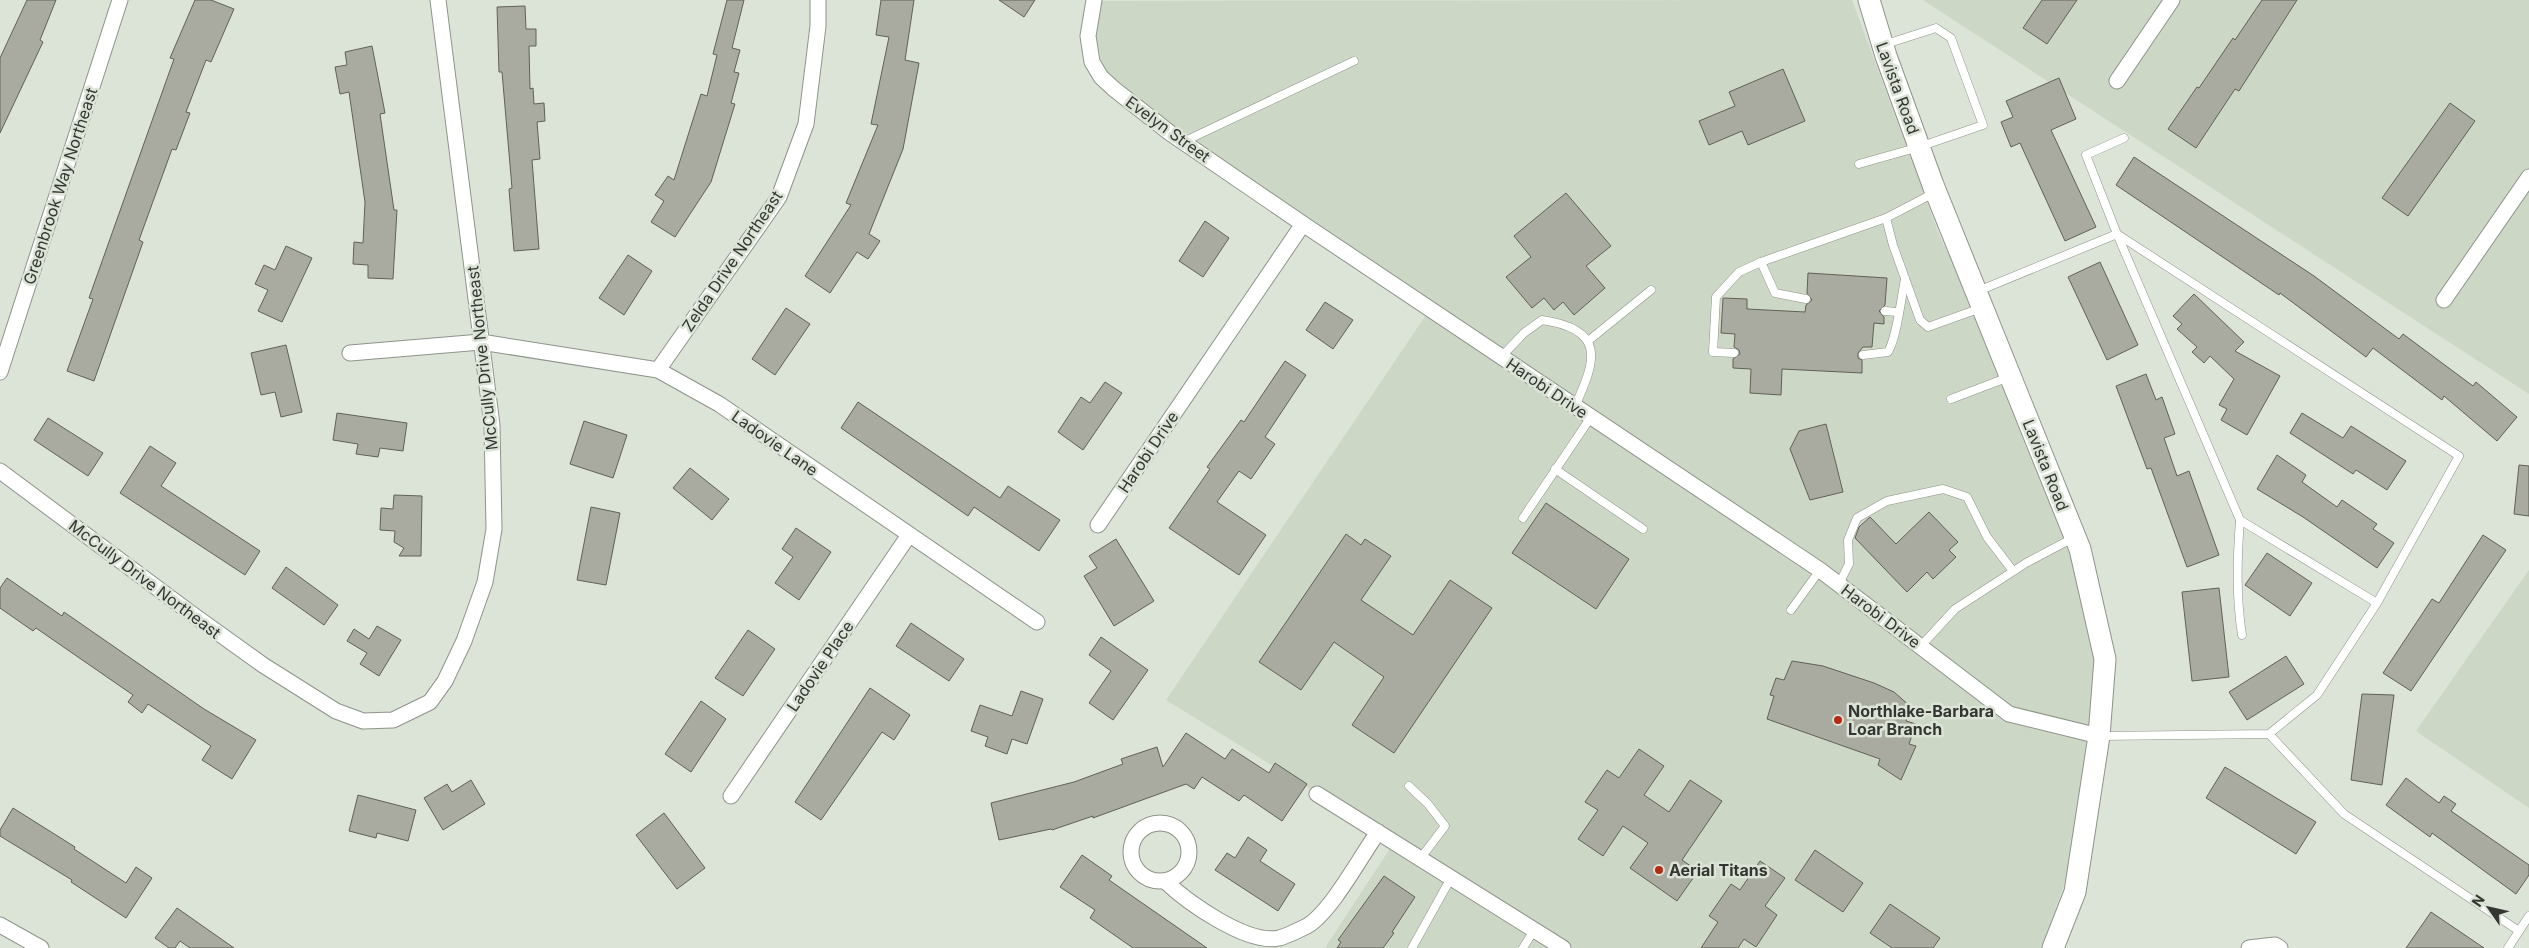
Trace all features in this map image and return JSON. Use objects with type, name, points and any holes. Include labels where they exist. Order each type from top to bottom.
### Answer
[{"type":"main road","name":"Lavista Road","points":[[1869,0],[1882,45],[1936,192],[2080,549],[2105,659],[2099,736],[2075,892],[2053,948]]},
{"type":"street","name":"Greenbrook Way Northeast","points":[[0,372],[120,0]]},
{"type":"street","name":"McCully Drive Northeast","points":[[0,471],[263,665],[336,710],[363,721],[392,720],[430,702],[445,681],[464,641],[485,582],[494,528],[492,425],[438,0]]},
{"type":"street","name":"Zelda Drive Northeast","points":[[658,370],[779,197],[806,124],[818,26],[818,0]]},
{"type":"street","name":"Evelyn Street","points":[[1094,0],[1088,36],[1092,62],[1101,77],[1183,142],[1303,224]]},
{"type":"street","points":[[2117,81],[2172,0]]},
{"type":"street","points":[[2444,300],[2529,176]]},
{"type":"street","name":"Harobi Drive","points":[[1098,525],[1303,224],[1820,570],[2009,714],[2099,736]]},
{"type":"street","name":"Ladovie Lane","points":[[350,353],[482,342],[658,370],[720,404],[1037,622]]},
{"type":"street","name":"Ladovie Place","points":[[731,796],[908,535]]},
{"type":"street","points":[[1317,794],[1563,948]]},
{"type":"street","points":[[1165,881],[1184,900],[1230,926],[1257,936],[1277,938],[1308,925],[1335,897],[1378,832]]},
{"type":"street","points":[[0,925],[42,948]]},
{"type":"street","points":[[2248,948],[2275,945],[2280,948]]},
{"type":"lane","points":[[1859,164],[1919,147],[1983,125],[1951,38],[1936,28],[1882,45]]},
{"type":"lane","points":[[1183,142],[1354,61]]},
{"type":"lane","points":[[2124,138],[2086,155],[2117,234],[2240,520],[2236,570],[2242,635]]},
{"type":"lane","points":[[1734,353],[1713,352],[1716,297],[1739,272],[1761,262],[1886,218],[1936,192]]},
{"type":"lane","points":[[1886,218],[1920,320],[1928,327],[1979,300],[2117,234]]},
{"type":"lane","points":[[2099,736],[2269,734],[2317,695],[2377,603],[2459,456],[2117,234]]},
{"type":"lane","points":[[1761,262],[1775,293],[1806,299]]},
{"type":"lane","points":[[1863,355],[1888,352],[1893,343],[1897,312],[1906,279]]},
{"type":"lane","points":[[1588,341],[1651,290]]},
{"type":"lane","points":[[1885,311],[1897,312]]},
{"type":"lane","points":[[1501,357],[1524,333],[1542,320],[1561,323],[1580,330],[1588,341],[1593,357],[1590,376],[1575,406]]},
{"type":"lane","points":[[1951,398],[2010,376]]},
{"type":"lane","points":[[1522,518],[1591,417]]},
{"type":"lane","points":[[1555,469],[1643,529]]},
{"type":"lane","points":[[1839,584],[1849,564],[1848,540],[1857,518],[1887,501],[1943,489],[1967,497],[1987,537],[2012,571]]},
{"type":"lane","points":[[2240,520],[2377,603]]},
{"type":"lane","points":[[1921,646],[1955,609],[2012,571],[2075,537]]},
{"type":"lane","points":[[1790,610],[1820,570]]},
{"type":"lane","points":[[2269,734],[2344,814],[2519,931]]},
{"type":"lane","points":[[1409,786],[1428,804],[1445,826],[1420,859]]},
{"type":"lane","points":[[1412,948],[1451,878]]},
{"type":"lane","points":[[2508,948],[2529,916]]},
{"type":"lane","points":[[1523,948],[1534,930]]},
{"type":"shaded area","points":[[1852,0],[1940,237],[2073,500],[2104,659],[2095,801],[2041,948],[1325,948],[1395,841],[1166,700],[1426,315],[1183,139],[1103,71],[1089,1]]},
{"type":"shaded area","points":[[1923,0],[2529,0],[2529,394],[2298,244]]},
{"type":"shaded area","points":[[2529,570],[2529,808],[2416,731]]},
{"type":"building","points":[[27,0],[56,0],[40,40],[43,42],[0,133],[0,58]]},
{"type":"building","points":[[195,0],[211,0],[234,9],[211,62],[206,60],[186,112],[190,113],[176,150],[172,149],[139,240],[143,242],[94,381],[67,371],[93,299],[89,298],[174,59],[170,58]]},
{"type":"building","points":[[727,0],[744,0],[732,48],[740,50],[734,72],[739,73],[731,103],[735,104],[711,182],[675,237],[651,222],[664,201],[655,195],[668,176],[674,180],[701,94],[707,96],[717,55],[713,54]]},
{"type":"building","points":[[881,0],[914,0],[905,60],[919,63],[903,149],[869,234],[880,241],[868,259],[857,252],[830,293],[805,276],[851,205],[846,203],[878,125],[871,124],[889,37],[876,35]]},
{"type":"building","points":[[999,0],[1035,0],[1024,17]]},
{"type":"building","points":[[2042,0],[2077,0],[2047,44],[2023,28]]},
{"type":"building","points":[[2262,0],[2297,0],[2239,91],[2235,89],[2196,148],[2168,129],[2233,38],[2235,40]]},
{"type":"building","points":[[525,6],[526,29],[536,29],[536,46],[529,46],[530,89],[533,88],[534,104],[544,103],[545,121],[537,122],[540,159],[532,160],[539,249],[514,251],[509,189],[512,188],[502,72],[499,72],[497,7]]},
{"type":"building","points":[[372,46],[385,113],[380,114],[394,210],[397,210],[393,279],[368,278],[368,265],[353,264],[354,242],[363,243],[365,202],[349,92],[340,94],[335,67],[347,65],[345,52]]},
{"type":"building","points":[[1783,69],[1805,121],[1748,145],[1742,131],[1709,145],[1699,121],[1735,106],[1729,92]]},
{"type":"building","points":[[2059,78],[2076,119],[2051,130],[2096,227],[2065,241],[2020,143],[2011,147],[2001,122],[2013,117],[2006,101]]},
{"type":"building","points":[[2450,103],[2475,121],[2408,216],[2382,198]]},
{"type":"building","points":[[2134,157],[2314,276],[2399,339],[2403,334],[2473,386],[2476,382],[2517,417],[2497,441],[2444,396],[2442,400],[2373,348],[2366,357],[2280,293],[2279,295],[2116,185]]},
{"type":"building","points":[[1566,193],[1611,246],[1586,266],[1605,288],[1574,315],[1563,302],[1554,310],[1544,298],[1532,308],[1506,277],[1531,257],[1514,236]]},
{"type":"building","points":[[1205,221],[1229,238],[1203,277],[1179,261]]},
{"type":"building","points":[[286,246],[312,258],[282,322],[258,311],[268,290],[255,284],[264,265],[275,270]]},
{"type":"building","points":[[628,255],[652,271],[624,315],[599,298]]},
{"type":"building","points":[[2100,262],[2138,345],[2107,360],[2068,277]]},
{"type":"building","points":[[1808,273],[1887,278],[1885,305],[1879,311],[1884,317],[1884,324],[1874,323],[1872,347],[1863,347],[1858,353],[1858,358],[1862,360],[1862,373],[1782,369],[1781,395],[1750,393],[1751,369],[1733,368],[1733,359],[1740,354],[1739,350],[1734,347],[1735,334],[1721,333],[1723,298],[1747,299],[1747,309],[1805,312],[1806,305],[1812,300],[1807,293]]},
{"type":"building","points":[[2194,294],[2244,342],[2235,351],[2280,376],[2247,435],[2221,420],[2227,409],[2219,405],[2234,379],[2210,356],[2204,363],[2192,352],[2197,347],[2177,329],[2182,324],[2173,316]]},
{"type":"building","points":[[1325,302],[1353,320],[1333,349],[1306,330]]},
{"type":"building","points":[[786,308],[810,324],[775,375],[752,359]]},
{"type":"building","points":[[286,345],[302,412],[281,417],[275,392],[261,395],[251,353]]},
{"type":"building","points":[[1285,361],[1306,375],[1265,437],[1275,444],[1251,479],[1239,471],[1217,502],[1266,535],[1239,575],[1169,528],[1210,469],[1207,467],[1241,420],[1244,422]]},
{"type":"building","points":[[2146,374],[2156,400],[2162,397],[2175,434],[2164,438],[2177,476],[2189,471],[2219,555],[2187,567],[2151,468],[2147,469],[2116,386]]},
{"type":"building","points":[[1105,382],[1122,393],[1083,450],[1058,432],[1081,397],[1090,403]]},
{"type":"building","points":[[858,402],[1000,498],[1008,486],[1060,520],[1039,551],[974,507],[968,516],[841,428]]},
{"type":"building","points":[[337,413],[407,423],[403,451],[380,448],[378,457],[356,454],[358,444],[333,440]]},
{"type":"building","points":[[2302,413],[2343,438],[2351,426],[2406,461],[2387,490],[2356,470],[2353,474],[2290,433]]},
{"type":"building","points":[[48,418],[103,453],[88,476],[34,440]]},
{"type":"building","points":[[584,421],[627,435],[613,478],[570,464]]},
{"type":"building","points":[[1826,424],[1843,492],[1810,500],[1790,449],[1799,431]]},
{"type":"building","points":[[150,446],[176,463],[161,486],[260,551],[245,575],[120,493]]},
{"type":"building","points":[[2277,455],[2306,475],[2302,482],[2337,507],[2342,500],[2377,524],[2373,529],[2394,543],[2377,568],[2303,517],[2257,489]]},
{"type":"building","points":[[2519,465],[2529,466],[2529,516],[2514,514]]},
{"type":"building","points":[[690,468],[729,499],[712,520],[673,488]]},
{"type":"building","points":[[394,495],[422,496],[421,556],[399,556],[404,548],[394,542],[395,531],[380,530],[381,508],[393,509]]},
{"type":"building","points":[[1546,503],[1629,559],[1596,609],[1512,553]]},
{"type":"building","points":[[591,507],[620,513],[606,585],[577,580]]},
{"type":"building","points":[[1929,512],[1958,542],[1949,550],[1956,557],[1933,579],[1927,572],[1907,592],[1855,538],[1859,527],[1870,517],[1896,544]]},
{"type":"building","points":[[796,528],[831,552],[799,600],[775,583],[793,557],[782,549]]},
{"type":"building","points":[[1346,534],[1361,545],[1365,539],[1391,556],[1361,600],[1413,635],[1450,580],[1492,608],[1394,753],[1352,725],[1384,677],[1334,642],[1301,690],[1259,662]]},
{"type":"building","points":[[2483,535],[2506,550],[2411,691],[2383,673],[2432,599],[2439,603]]},
{"type":"building","points":[[1116,539],[1154,601],[1114,626],[1084,576],[1097,568],[1089,556]]},
{"type":"building","points":[[2267,553],[2312,583],[2290,616],[2245,585]]},
{"type":"building","points":[[286,567],[338,605],[324,625],[272,588]]},
{"type":"building","points":[[7,578],[62,616],[64,612],[204,709],[256,740],[232,779],[202,760],[211,746],[148,704],[142,713],[128,702],[133,695],[36,628],[33,631],[0,608],[0,588]]},
{"type":"building","points":[[2219,588],[2229,677],[2192,681],[2182,592]]},
{"type":"building","points":[[911,623],[964,659],[949,681],[896,646]]},
{"type":"building","points":[[377,626],[401,640],[379,676],[360,664],[367,653],[347,641],[354,629],[369,639]]},
{"type":"building","points":[[748,630],[775,649],[743,696],[715,678]]},
{"type":"building","points":[[1101,637],[1148,670],[1113,720],[1089,703],[1111,671],[1089,655]]},
{"type":"building","points":[[2286,656],[2304,684],[2247,720],[2229,692]]},
{"type":"building","name":"Northlake-Barbara Loar Branch","points":[[1792,661],[1823,666],[1874,683],[1894,692],[1910,706],[1906,721],[1916,724],[1909,744],[1916,746],[1901,780],[1878,765],[1880,759],[1767,719],[1774,696],[1770,695],[1776,678],[1784,680]]},
{"type":"building","points":[[870,688],[910,715],[894,740],[882,732],[821,820],[795,802]]},
{"type":"building","points":[[1021,691],[1043,699],[1027,744],[1012,739],[1007,754],[985,746],[988,737],[971,731],[980,705],[1012,716]]},
{"type":"building","points":[[2362,694],[2394,695],[2382,785],[2351,780]]},
{"type":"building","points":[[701,701],[726,719],[691,772],[665,754]]},
{"type":"building","points":[[1186,733],[1225,759],[1232,749],[1269,773],[1275,763],[1307,784],[1282,821],[1244,795],[1239,801],[1202,777],[1194,789],[1186,784],[1093,818],[1093,816],[1052,830],[999,840],[991,803],[1074,782],[1123,764],[1121,759],[1157,747],[1163,767]]},
{"type":"building","points":[[1639,749],[1664,766],[1644,795],[1669,812],[1690,780],[1722,801],[1682,860],[1698,871],[1677,901],[1630,868],[1648,843],[1623,826],[1603,856],[1578,839],[1598,810],[1585,802],[1607,770],[1619,778]]},
{"type":"building","points":[[2225,767],[2316,822],[2296,854],[2206,798]]},
{"type":"building","points":[[2406,778],[2439,803],[2444,796],[2456,804],[2451,811],[2529,865],[2529,875],[2516,894],[2432,833],[2430,837],[2386,805]]},
{"type":"building","points":[[471,780],[485,804],[443,830],[424,798],[447,784],[452,792]]},
{"type":"building","points":[[358,795],[416,810],[408,841],[377,833],[376,838],[349,831]]},
{"type":"building","points":[[13,808],[75,847],[74,849],[126,883],[136,867],[152,878],[126,918],[71,882],[72,880],[0,836],[0,830]]},
{"type":"building","points":[[664,813],[705,868],[677,889],[636,835]]},
{"type":"building","points":[[1248,837],[1267,850],[1260,861],[1295,884],[1278,911],[1215,870],[1227,853],[1235,858]]},
{"type":"building","points":[[1815,850],[1863,883],[1843,912],[1795,880]]},
{"type":"building","points":[[1082,855],[1112,876],[1109,880],[1207,948],[1133,948],[1090,918],[1095,910],[1060,887]]},
{"type":"building","points":[[1760,861],[1785,878],[1765,906],[1777,915],[1756,947],[1744,939],[1738,948],[1701,948],[1718,922],[1709,916],[1731,884],[1740,890]]},
{"type":"building","points":[[1384,876],[1415,897],[1392,932],[1394,933],[1383,948],[1337,948],[1341,942],[1338,940]]},
{"type":"building","points":[[1890,904],[1940,938],[1933,948],[1892,948],[1870,933]]},
{"type":"building","points":[[177,908],[234,948],[190,948],[180,941],[175,948],[169,948],[155,938]]},
{"type":"building","points":[[2431,912],[2484,948],[2406,948]]},
{"type":"place","name":"Northlake-Barbara Loar Branch","points":[[1838,720]]},
{"type":"place","name":"Aerial Titans","points":[[1659,870]]}]
